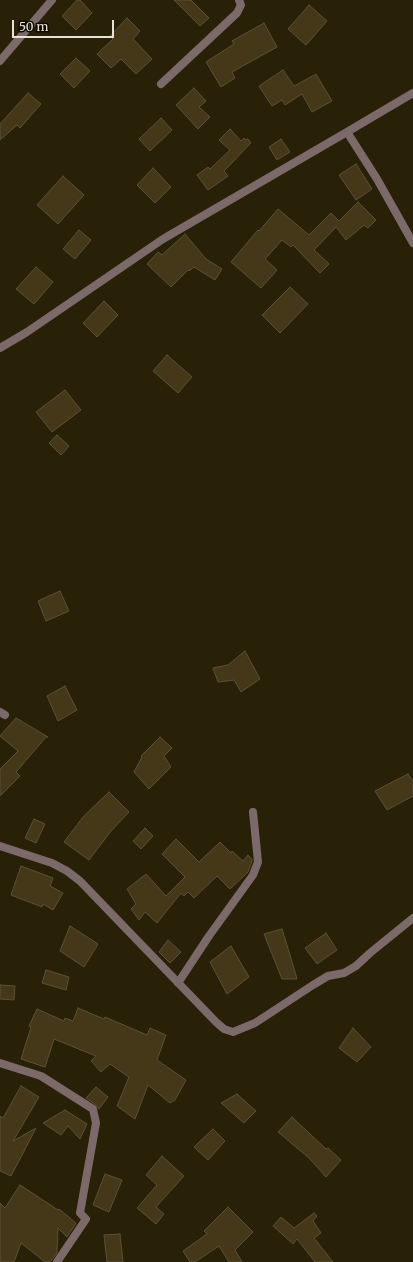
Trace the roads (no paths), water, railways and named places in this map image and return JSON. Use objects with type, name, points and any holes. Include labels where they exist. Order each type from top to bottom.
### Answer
[{"type":"street","points":[[0,61],[52,0]]},
{"type":"street","points":[[161,84],[237,13],[241,5],[239,0]]},
{"type":"street","points":[[0,348],[27,332],[163,239],[413,93]]},
{"type":"street","points":[[346,132],[377,179],[413,243]]},
{"type":"street","points":[[178,983],[213,930],[253,874],[258,862],[253,812]]},
{"type":"street","points":[[0,846],[52,863],[68,871],[216,1022],[224,1029],[234,1032],[255,1023],[328,976],[344,973],[356,966],[413,918]]},
{"type":"street","points":[[0,1063],[41,1076],[93,1109],[96,1123],[80,1213],[86,1219],[57,1262]]}]
